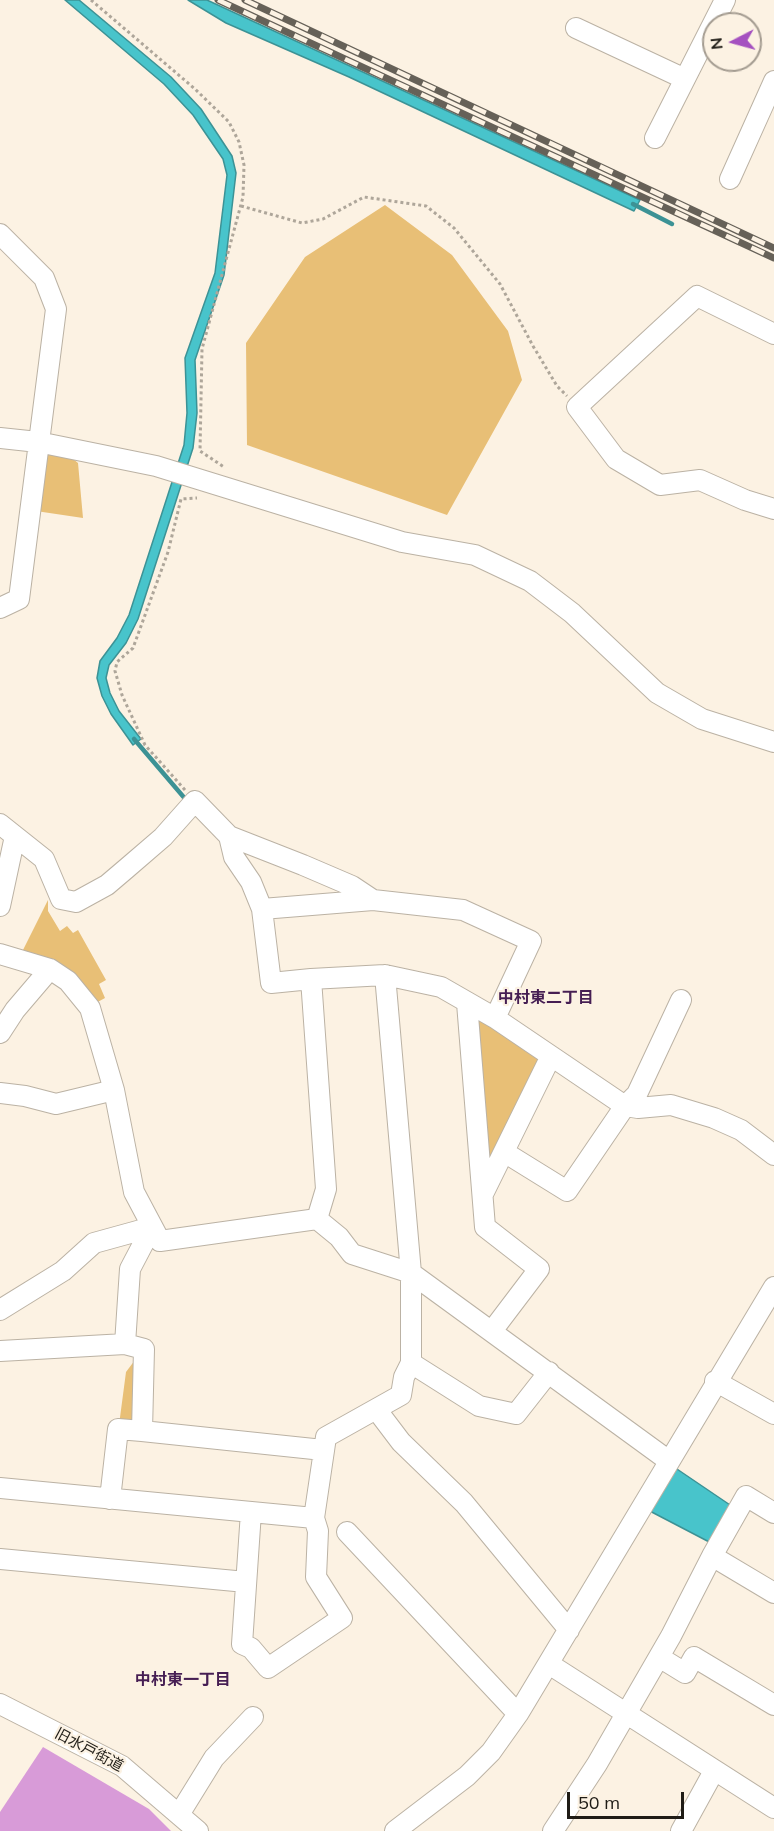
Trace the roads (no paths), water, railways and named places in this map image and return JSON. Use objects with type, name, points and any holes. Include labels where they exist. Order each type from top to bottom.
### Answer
[{"type":"street","points":[[655,138],[725,0]]},
{"type":"street","points":[[576,28],[685,79]]},
{"type":"street","points":[[730,179],[774,81]]},
{"type":"street","points":[[0,234],[44,278],[56,309],[19,599],[0,608]]},
{"type":"street","points":[[774,333],[697,296],[578,407],[616,459],[660,484],[700,480],[745,500],[774,509]]},
{"type":"street","points":[[0,438],[38,442],[156,466],[402,542],[475,555],[530,581],[572,613],[657,693],[702,719],[774,742]]},
{"type":"street","points":[[7,830],[44,859],[61,899],[76,902],[107,885],[163,837],[195,801],[229,836],[352,886],[373,900]]},
{"type":"street","points":[[0,906],[7,830]]},
{"type":"street","points":[[229,836],[234,857],[251,882],[262,909],[270,983],[386,975],[441,987],[495,1018],[625,1106],[638,1108],[671,1106],[714,1118],[741,1130],[774,1155]]},
{"type":"street","points":[[262,909],[373,900],[463,910],[531,941],[495,1018]]},
{"type":"street","points":[[0,954],[50,969],[68,981],[90,1008],[114,1090],[134,1192],[160,1241],[317,1219],[339,1237],[352,1254],[411,1273],[669,1461]]},
{"type":"street","points":[[0,1033],[15,1010],[50,969]]},
{"type":"street","points":[[251,1512],[242,1644],[251,1648],[268,1668],[342,1618],[316,1577],[318,1531],[314,1518],[326,1437],[401,1395],[404,1377],[411,1363],[411,1273],[386,975]]},
{"type":"street","points":[[311,979],[326,1189],[317,1219]]},
{"type":"street","points":[[504,1152],[567,1191],[625,1106],[637,1094],[681,1000]]},
{"type":"street","points":[[467,1003],[485,1227],[539,1269],[492,1331]]},
{"type":"street","points":[[482,1196],[551,1056]]},
{"type":"street","points":[[0,1093],[25,1096],[56,1104],[114,1090]]},
{"type":"street","points":[[0,1310],[63,1271],[94,1243],[152,1227]]},
{"type":"street","points":[[125,1344],[130,1269],[152,1227]]},
{"type":"street","points":[[395,1831],[467,1776],[491,1752],[518,1714],[715,1381],[774,1287]]},
{"type":"street","points":[[0,1351],[125,1344],[144,1349],[142,1431]]},
{"type":"street","points":[[411,1363],[479,1406],[516,1414],[549,1372]]},
{"type":"street","points":[[715,1381],[774,1414]]},
{"type":"street","points":[[376,1408],[401,1442],[464,1503],[569,1630]]},
{"type":"street","points":[[110,1499],[118,1429],[323,1450]]},
{"type":"street","points":[[0,1488],[314,1518]]},
{"type":"street","points":[[553,1831],[597,1764],[659,1657],[746,1496],[774,1513]]},
{"type":"street","points":[[347,1532],[518,1714]]},
{"type":"street","points":[[712,1556],[774,1593]]},
{"type":"street","points":[[0,1559],[246,1582]]},
{"type":"street","points":[[659,1657],[685,1673],[694,1657],[774,1705]]},
{"type":"street","points":[[549,1664],[774,1808]]},
{"type":"street","name":"旧水戸街道","points":[[0,1704],[122,1766],[180,1813],[198,1831]]},
{"type":"street","points":[[180,1813],[214,1758],[253,1717]]},
{"type":"street","points":[[681,1831],[714,1771]]},
{"type":"water","points":[[65,0],[79,0],[171,77],[201,109],[232,156],[236,173],[224,275],[195,360],[197,413],[193,448],[138,619],[126,643],[109,665],[106,678],[119,711],[141,739],[133,745],[111,714],[102,696],[97,678],[100,661],[117,638],[129,615],[184,445],[187,413],[185,358],[215,273],[227,175],[223,159],[193,115],[164,84]]},
{"type":"water","points":[[188,0],[207,0],[640,200],[634,211],[349,77],[226,23]]},
{"type":"water","points":[[671,1465],[736,1509],[715,1545],[644,1508]]},
{"type":"waterway","points":[[633,204],[672,224]]},
{"type":"waterway","points":[[134,739],[187,801]]},
{"type":"railway","points":[[218,0],[774,258]]},
{"type":"railway","points":[[245,0],[774,248]]},
{"type":"district","name":"中村東二丁目","points":[[546,998]]},
{"type":"district","name":"中村東一丁目","points":[[183,1680]]}]
